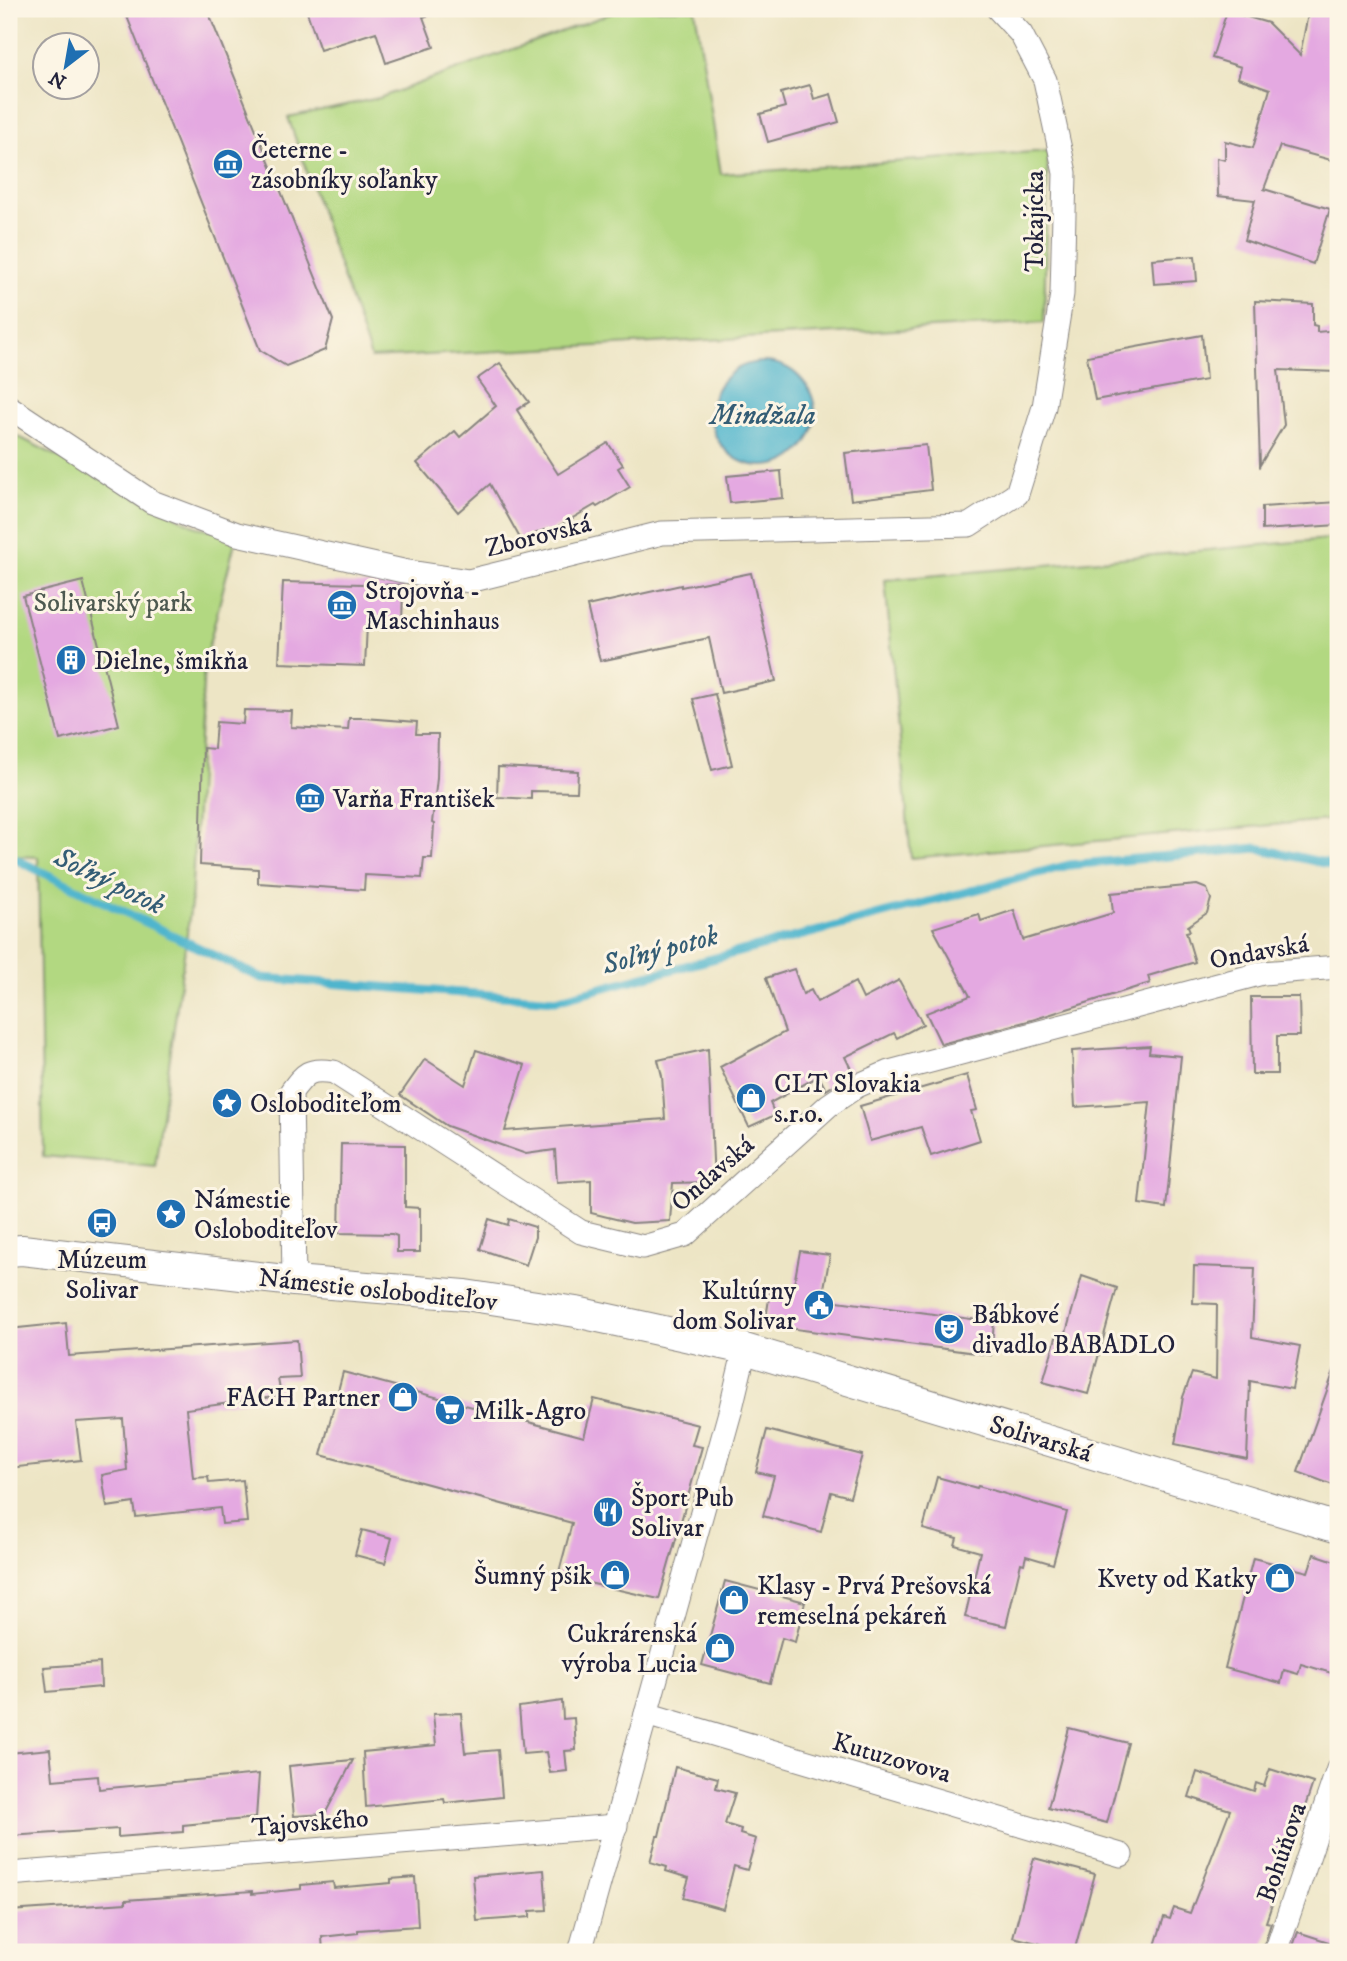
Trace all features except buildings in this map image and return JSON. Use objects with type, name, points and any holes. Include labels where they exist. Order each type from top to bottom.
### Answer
[{"type":"street","name":"Tokajícka","points":[[998,9],[1021,34],[1045,80],[1065,173],[1062,295],[1044,407]]},
{"type":"street","name":"Zborovská","points":[[9,407],[152,502],[237,534],[374,565],[469,581],[662,533],[970,525],[1017,494],[1044,407]]},
{"type":"street","name":"Ondavská","points":[[294,1282],[291,1092],[305,1074],[319,1069],[334,1072],[581,1232],[643,1247],[685,1235],[830,1105],[857,1086],[889,1072],[1263,973],[1338,967]]},
{"type":"street","name":"Námestie osloboditeľov","points":[[9,1251],[22,1250],[294,1282],[465,1295],[576,1312],[745,1349]]},
{"type":"street","name":"Solivarská","points":[[745,1349],[1338,1528]]},
{"type":"street","points":[[580,1952],[730,1412],[745,1349]]},
{"type":"street","name":"Kutuzovova","points":[[646,1714],[1121,1854]]},
{"type":"street","name":"Bohúňova","points":[[1276,1952],[1338,1769]]},
{"type":"street","name":"Tajovského","points":[[9,1874],[616,1826]]},
{"type":"green space","points":[[623,9],[695,9],[721,174],[1048,151],[1044,322],[371,358],[288,117],[379,98]]},
{"type":"green space","name":"Solivarský park","points":[[9,432],[197,527],[237,534],[204,665],[191,904],[155,1166],[43,1156],[38,857],[9,856]]},
{"type":"green space","points":[[1338,538],[1338,819],[911,858],[885,580]]},
{"type":"water","name":"Mindžala","points":[[763,362],[783,366],[800,377],[811,394],[815,414],[811,434],[800,451],[783,462],[763,466],[743,462],[726,451],[715,434],[711,414],[715,394],[726,377],[743,366]]},
{"type":"waterway","name":"Soľný potok","points":[[9,856],[261,978],[556,1000],[1069,865],[1257,848],[1338,866]]},
{"type":"place","name":"Četerne - zásobníky soľanky","points":[[228,164]]},
{"type":"place","name":"Strojovňa - Maschinhaus","points":[[342,605]]},
{"type":"place","name":"Dielne, šmikňa","points":[[71,660]]},
{"type":"place","name":"Varňa František","points":[[310,798]]},
{"type":"place","name":"CLT Slovakia s.r.o.","points":[[751,1098]]},
{"type":"place","name":"Osloboditeľom","points":[[227,1103]]},
{"type":"place","name":"Námestie Osloboditeľov","points":[[171,1214]]},
{"type":"place","name":"Múzeum Solivar","points":[[102,1223]]},
{"type":"place","name":"Kultúrny dom Solivar","points":[[819,1305]]},
{"type":"place","name":"Bábkové divadlo BABADLO","points":[[949,1329]]},
{"type":"place","name":"FACH Partner","points":[[403,1397]]},
{"type":"place","name":"Milk-Agro","points":[[450,1410]]},
{"type":"place","name":"Šport Pub Solivar","points":[[608,1512]]},
{"type":"place","name":"Šumný pšik","points":[[615,1575]]},
{"type":"place","name":"Kvety od Katky","points":[[1280,1578]]},
{"type":"place","name":"Klasy - Prvá Prešovská remeselná pekáreň","points":[[734,1600]]},
{"type":"place","name":"Cukrárenská výroba Lucia","points":[[720,1648]]}]
